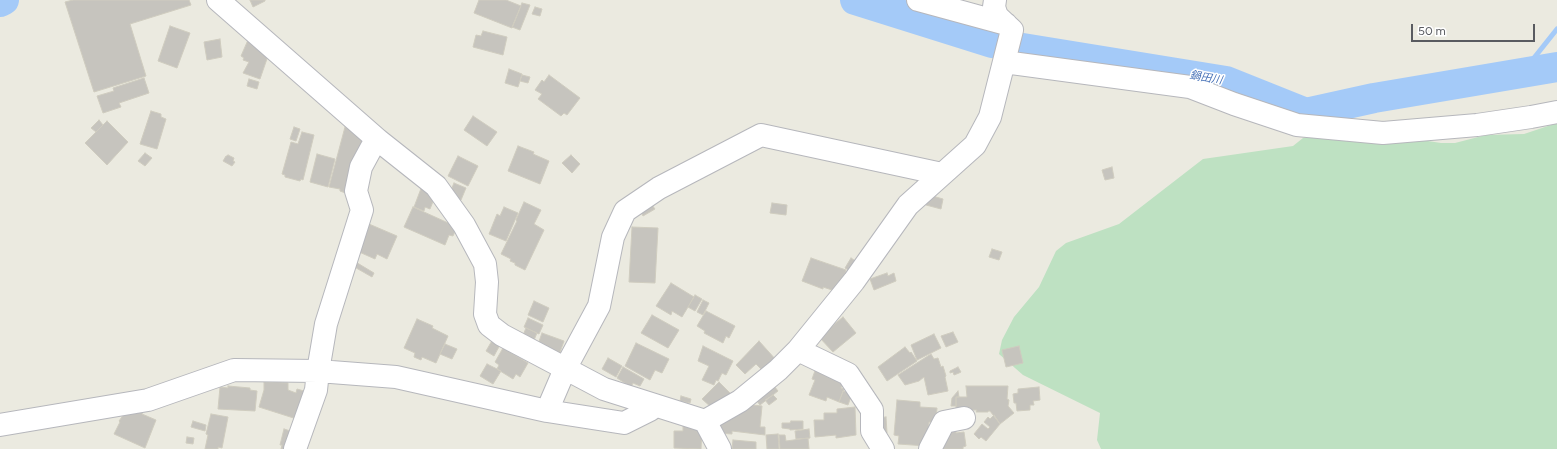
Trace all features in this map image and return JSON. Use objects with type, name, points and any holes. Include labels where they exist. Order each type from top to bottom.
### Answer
[{"type":"street","points":[[218,0],[378,140],[436,186],[464,225],[485,264],[487,282],[485,314],[489,325],[502,335],[604,389],[705,421],[720,449]]},
{"type":"street","points":[[918,0],[1009,27]]},
{"type":"street","points":[[995,0],[994,7],[997,16],[1009,27]]},
{"type":"street","points":[[705,421],[740,402],[778,370],[798,350],[854,281],[908,205],[975,145],[990,117],[1005,60],[1009,27]]},
{"type":"street","points":[[1005,60],[1190,87],[1234,104],[1297,125],[1383,133],[1477,125],[1557,112]]},
{"type":"street","points":[[548,411],[565,369],[598,306],[613,237],[625,211],[659,188],[761,135],[942,174]]},
{"type":"street","points":[[295,449],[316,390],[326,324],[362,210],[356,191],[361,167],[374,143],[378,140]]},
{"type":"street","points":[[798,350],[848,374],[872,410],[872,431],[883,449]]},
{"type":"street","points":[[0,425],[148,400],[234,370],[318,371],[396,377],[548,411],[624,424],[650,410],[651,404]]},
{"type":"street","points":[[930,449],[944,422],[964,418]]},
{"type":"green space","points":[[1557,123],[1557,449],[1101,449],[1097,440],[1100,413],[1023,375],[999,354],[1002,340],[1014,317],[1039,287],[1056,251],[1066,243],[1119,224],[1203,159],[1293,146],[1303,138],[1328,132],[1402,137],[1441,143],[1455,143],[1486,135],[1524,134]]},
{"type":"building","points":[[73,0],[189,0],[191,5],[130,24],[146,76],[94,92],[65,2]]},
{"type":"building","points":[[250,0],[265,0],[265,1],[253,7]]},
{"type":"building","points":[[479,0],[506,0],[521,6],[512,28],[474,13]]},
{"type":"building","points":[[522,3],[530,5],[520,30],[512,27]]},
{"type":"building","points":[[535,7],[542,9],[540,16],[532,14]]},
{"type":"building","points":[[170,26],[190,33],[177,68],[158,61]]},
{"type":"building","points":[[483,31],[507,37],[503,55],[473,47],[476,35],[481,36]]},
{"type":"building","points":[[220,39],[222,57],[207,60],[204,42]]},
{"type":"building","points":[[248,40],[269,53],[260,79],[243,73],[249,62],[243,60],[244,58],[241,56]]},
{"type":"building","points":[[509,69],[522,74],[518,87],[505,83]]},
{"type":"building","points":[[522,75],[530,77],[528,83],[520,81]]},
{"type":"building","points":[[549,75],[580,98],[567,115],[564,113],[561,116],[538,99],[542,94],[535,90],[542,80],[544,82]]},
{"type":"building","points":[[144,78],[149,93],[119,103],[121,107],[103,113],[97,96],[114,91],[113,88]]},
{"type":"building","points":[[249,79],[259,82],[257,89],[247,86]]},
{"type":"building","points":[[151,111],[161,114],[161,117],[166,119],[157,149],[140,144]]},
{"type":"building","points":[[473,116],[497,132],[487,146],[464,130]]},
{"type":"building","points":[[99,120],[103,125],[96,132],[91,128]]},
{"type":"building","points":[[107,121],[128,142],[107,165],[85,143]]},
{"type":"building","points":[[294,127],[300,129],[296,141],[290,139]]},
{"type":"building","points":[[345,127],[357,131],[368,141],[348,194],[340,191],[340,189],[329,187]]},
{"type":"building","points":[[302,132],[314,135],[303,180],[301,179],[300,181],[285,177],[285,175],[282,174],[291,142],[298,144]]},
{"type":"building","points":[[518,146],[534,152],[533,154],[549,161],[540,184],[508,171]]},
{"type":"building","points":[[145,153],[152,158],[145,166],[138,161]]},
{"type":"building","points":[[317,154],[335,159],[328,187],[310,182]]},
{"type":"building","points":[[228,155],[234,158],[233,161],[235,162],[232,166],[223,161]]},
{"type":"building","points":[[571,155],[580,164],[572,173],[562,163]]},
{"type":"building","points":[[458,156],[478,166],[468,186],[448,176]]},
{"type":"building","points":[[1112,167],[1114,178],[1105,180],[1102,170]]},
{"type":"building","points":[[454,183],[466,188],[461,200],[449,195]]},
{"type":"building","points":[[422,186],[436,194],[430,209],[425,207],[424,211],[414,207]]},
{"type":"building","points":[[929,195],[943,199],[941,209],[926,205]]},
{"type":"building","points":[[524,202],[541,210],[534,224],[544,230],[525,270],[515,265],[515,263],[510,261],[511,259],[501,254],[517,221],[516,220]]},
{"type":"building","points":[[772,203],[787,205],[786,215],[770,213]]},
{"type":"building","points":[[652,205],[655,209],[643,216],[641,212]]},
{"type":"building","points":[[413,207],[457,227],[453,236],[449,235],[445,245],[404,227]]},
{"type":"building","points":[[504,207],[518,213],[506,241],[489,234],[497,214],[500,216]]},
{"type":"building","points":[[369,224],[397,236],[387,259],[377,254],[375,259],[357,251]]},
{"type":"building","points":[[632,227],[658,228],[655,283],[629,282]]},
{"type":"building","points":[[992,249],[1002,252],[999,260],[989,257]]},
{"type":"building","points":[[811,258],[846,270],[842,283],[835,291],[823,287],[823,289],[802,281]]},
{"type":"building","points":[[851,258],[857,262],[851,272],[845,268]]},
{"type":"building","points":[[354,261],[374,273],[372,277],[351,265]]},
{"type":"building","points":[[887,273],[888,276],[894,273],[896,281],[874,290],[870,279]]},
{"type":"building","points":[[671,283],[694,297],[682,317],[672,311],[671,315],[656,306]]},
{"type":"building","points":[[695,295],[702,299],[695,311],[688,307]]},
{"type":"building","points":[[703,300],[709,303],[703,315],[697,312]]},
{"type":"building","points":[[534,301],[549,308],[543,322],[528,315]]},
{"type":"building","points":[[706,311],[735,326],[729,338],[726,336],[723,343],[704,333],[705,331],[697,326]]},
{"type":"building","points":[[652,315],[679,330],[668,348],[641,333]]},
{"type":"building","points":[[843,317],[856,333],[833,352],[819,337]]},
{"type":"building","points":[[528,318],[543,325],[539,334],[524,327]]},
{"type":"building","points":[[417,319],[433,326],[432,328],[448,336],[436,363],[422,357],[421,360],[414,357],[415,353],[404,348]]},
{"type":"building","points":[[526,328],[537,333],[532,345],[521,340]]},
{"type":"building","points":[[953,332],[958,342],[946,347],[941,336]]},
{"type":"building","points":[[542,333],[564,341],[559,355],[537,347]]},
{"type":"building","points":[[934,334],[941,348],[917,360],[911,345]]},
{"type":"building","points":[[493,339],[501,343],[494,356],[486,351]]},
{"type":"building","points":[[759,341],[777,361],[764,372],[756,364],[745,374],[736,365]]},
{"type":"building","points":[[636,343],[669,359],[662,373],[655,370],[650,380],[625,366]]},
{"type":"building","points":[[445,344],[457,349],[452,359],[440,354]]},
{"type":"building","points":[[703,346],[733,361],[726,375],[722,373],[714,385],[702,380],[709,366],[698,361]]},
{"type":"building","points":[[1019,346],[1023,363],[1006,367],[1002,350]]},
{"type":"building","points":[[905,347],[910,353],[911,352],[917,361],[887,381],[878,367]]},
{"type":"building","points":[[503,348],[528,363],[520,377],[516,374],[513,379],[497,369],[499,365],[495,362]]},
{"type":"building","points":[[931,354],[934,359],[938,358],[941,367],[943,366],[948,391],[928,395],[924,377],[919,381],[905,385],[898,375]]},
{"type":"building","points":[[608,358],[622,366],[616,377],[602,369]]},
{"type":"building","points":[[487,364],[501,371],[493,384],[480,376]]},
{"type":"building","points":[[623,367],[644,379],[640,386],[633,383],[631,387],[617,378]]},
{"type":"building","points":[[958,367],[961,372],[954,375],[953,372],[950,373],[950,371]]},
{"type":"building","points":[[816,368],[843,383],[841,388],[844,389],[839,402],[827,397],[826,401],[809,395],[815,380],[812,379]]},
{"type":"building","points":[[264,382],[288,383],[288,390],[296,393],[297,389],[311,393],[303,421],[259,407],[264,390]]},
{"type":"building","points":[[719,382],[733,396],[712,408],[702,399]]},
{"type":"building","points":[[771,382],[778,391],[760,405],[753,396]]},
{"type":"building","points":[[228,386],[250,388],[250,390],[257,391],[255,411],[218,409],[220,387],[228,388]]},
{"type":"building","points":[[966,386],[1008,386],[1008,406],[1014,413],[1000,424],[990,411],[976,412],[977,410],[956,410],[956,397],[967,397]]},
{"type":"building","points":[[1039,387],[1040,400],[1033,401],[1034,405],[1030,405],[1030,410],[1017,411],[1013,394],[1018,393],[1018,389]]},
{"type":"building","points":[[843,391],[852,394],[848,405],[839,402]]},
{"type":"building","points":[[958,391],[959,397],[956,397],[956,406],[951,406],[952,398]]},
{"type":"building","points":[[773,395],[777,399],[769,405],[765,400]]},
{"type":"building","points":[[681,396],[691,399],[690,403],[680,401]]},
{"type":"building","points":[[897,400],[920,402],[920,407],[937,408],[936,420],[929,422],[927,446],[898,444],[899,436],[894,435]]},
{"type":"building","points":[[744,404],[762,406],[760,427],[765,427],[765,435],[732,431],[732,434],[717,433],[719,418]]},
{"type":"building","points":[[855,407],[856,435],[836,438],[836,435],[815,437],[814,420],[824,420],[824,413],[837,413],[837,409]]},
{"type":"building","points":[[143,411],[142,414],[156,420],[145,448],[114,434],[120,422],[119,421],[124,414]]},
{"type":"building","points":[[211,414],[228,417],[222,448],[218,447],[218,449],[205,449],[208,435],[206,434]]},
{"type":"building","points":[[994,415],[1000,424],[986,441],[981,437],[979,439],[974,434],[982,424],[988,429],[990,427],[984,422],[988,417],[990,419]]},
{"type":"building","points":[[886,417],[887,433],[876,434],[875,418]]},
{"type":"building","points":[[193,421],[206,425],[205,431],[191,427]]},
{"type":"building","points":[[791,421],[803,421],[803,429],[790,430],[782,428],[782,423],[790,423]]},
{"type":"building","points":[[683,425],[702,429],[701,449],[674,448],[674,431],[683,431]]},
{"type":"building","points":[[284,429],[297,433],[291,449],[281,449],[282,445],[280,445]]},
{"type":"building","points":[[809,429],[810,438],[796,439],[795,431]]},
{"type":"building","points":[[956,430],[956,433],[964,432],[966,446],[963,447],[963,449],[937,449],[941,432]]},
{"type":"building","points":[[778,434],[779,449],[767,449],[766,435]]},
{"type":"building","points":[[779,435],[785,435],[786,441],[808,438],[809,449],[780,449]]},
{"type":"building","points":[[187,437],[194,438],[193,444],[186,443]]},
{"type":"building","points":[[733,440],[756,442],[756,449],[732,449]]},
{"type":"waterway","name":"鍋田川","points":[[0,2],[4,0]]},
{"type":"waterway","name":"鍋田川","points":[[855,0],[992,43],[1226,81],[1306,113],[1374,98],[1557,67]]},
{"type":"waterway","points":[[1522,73],[1557,29]]}]
